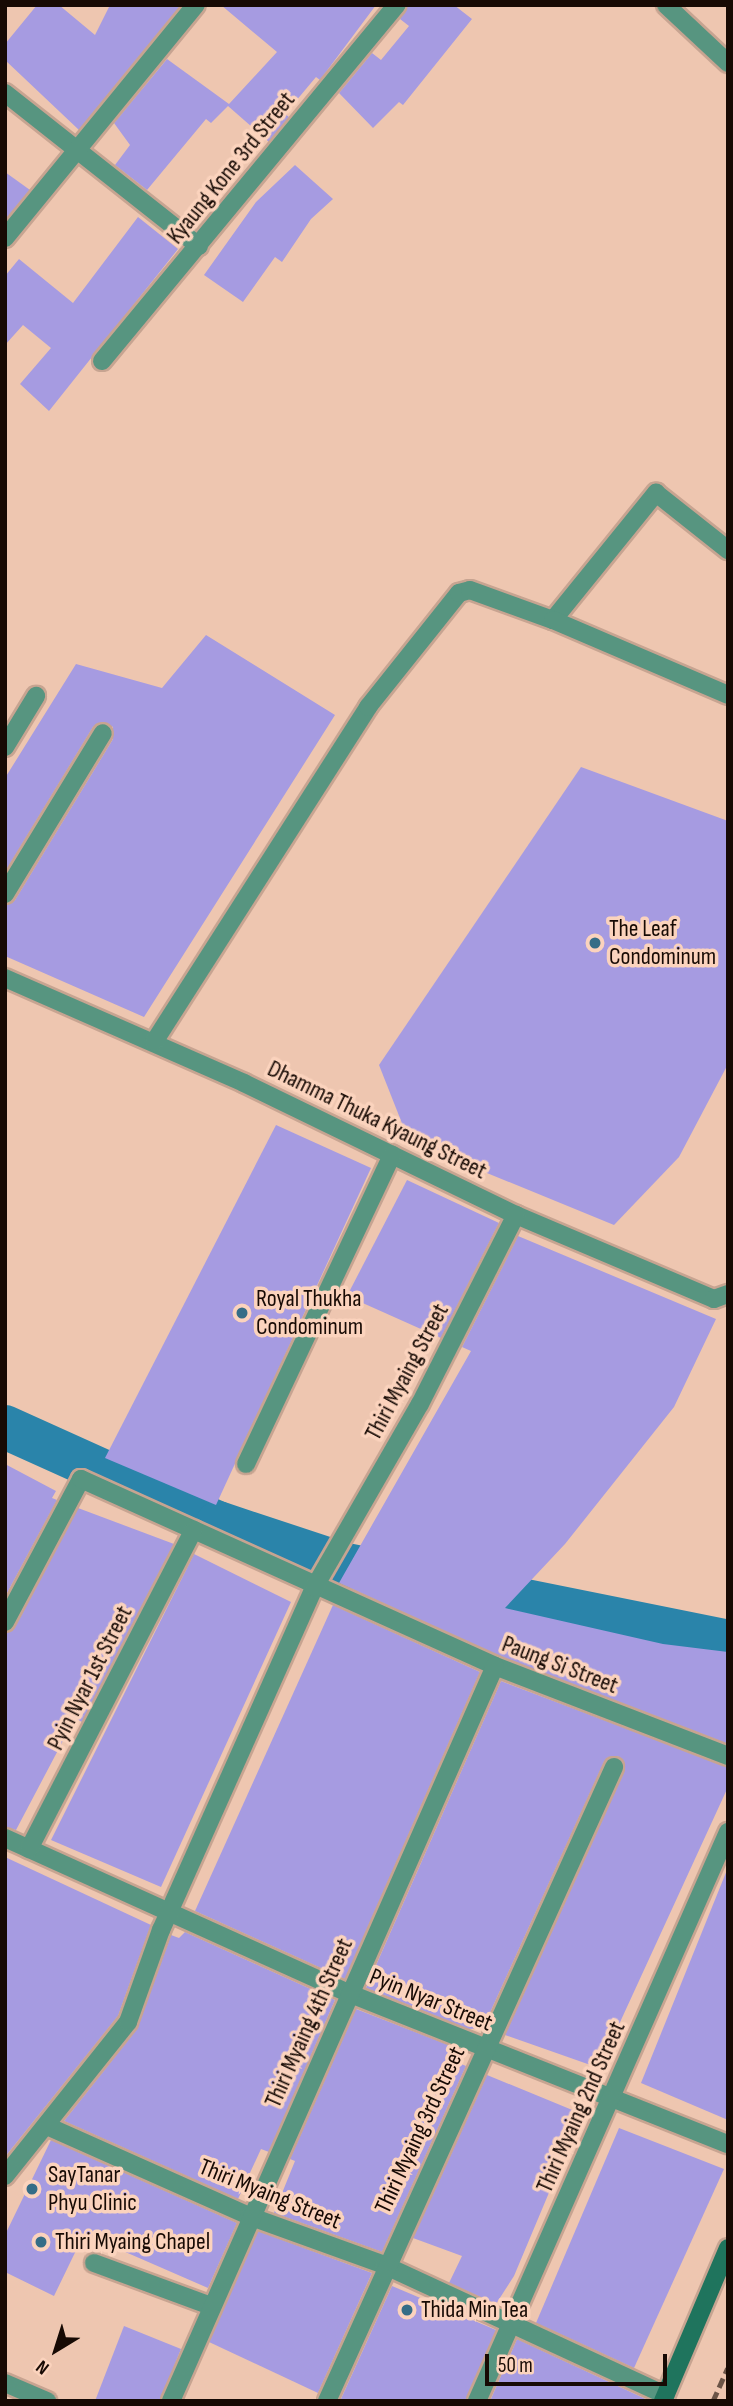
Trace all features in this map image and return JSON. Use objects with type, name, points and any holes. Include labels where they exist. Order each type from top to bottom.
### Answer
[{"type":"main road","points":[[664,2398],[728,2248]]},
{"type":"street","points":[[5,238],[196,5]]},
{"type":"street","name":"Kyaung Kone 3rd Street","points":[[102,361],[397,5]]},
{"type":"street","points":[[666,5],[728,63]]},
{"type":"street","points":[[5,93],[199,246]]},
{"type":"street","points":[[552,620],[656,493],[728,550]]},
{"type":"street","points":[[154,1042],[368,708],[449,600],[470,590],[552,620],[728,695]]},
{"type":"street","points":[[5,747],[36,696]]},
{"type":"street","points":[[5,894],[103,733]]},
{"type":"street","name":"Dhamma Thuka Kyaung Street","points":[[5,978],[154,1042],[516,1215],[714,1299],[728,1293]]},
{"type":"street","points":[[246,1464],[392,1155]]},
{"type":"street","name":"Thiri Myaing Street","points":[[314,1588],[421,1404],[516,1215]]},
{"type":"street","points":[[5,1622],[81,1479],[314,1588],[167,1916],[128,2022],[5,2176]]},
{"type":"street","name":"Pyin Nyar 1st Street","points":[[29,1849],[194,1530]]},
{"type":"street","name":"Paung Si Street","points":[[314,1588],[495,1666],[728,1756]]},
{"type":"street","name":"Thiri Myaing 4th Street","points":[[171,2401],[249,2216],[495,1666]]},
{"type":"street","name":"Thiri Myaing 3rd Street","points":[[327,2401],[384,2265],[614,1767]]},
{"type":"street","name":"Thiri Myaing 2nd Street","points":[[477,2401],[728,1832]]},
{"type":"street","name":"Pyin Nyar Street","points":[[5,1838],[167,1916],[348,1993],[728,2144]]},
{"type":"street","name":"Thiri Myaing Street","points":[[47,2126],[249,2216],[384,2265],[513,2323],[664,2398]]},
{"type":"street","points":[[94,2263],[211,2306]]},
{"type":"street","points":[[6,2384],[47,2401]]},
{"type":"building","points":[[37,5],[59,5],[95,35],[110,5],[181,5],[79,130],[5,60],[5,44]]},
{"type":"building","points":[[221,5],[376,5],[320,80],[316,77],[285,114],[289,117],[269,142],[228,106],[211,123],[206,119],[147,190],[115,165],[130,145],[114,123],[167,59],[229,104],[277,52]]},
{"type":"building","points":[[408,5],[454,5],[472,19],[403,105],[399,102],[373,128],[339,93],[372,53],[381,60],[409,26],[400,19]]},
{"type":"building","points":[[295,165],[333,199],[311,219],[282,262],[275,257],[243,302],[204,275],[256,202]]},
{"type":"building","points":[[5,172],[30,190],[5,220]]},
{"type":"building","points":[[138,217],[178,249],[49,411],[20,384],[51,348],[23,325],[5,345],[5,276],[19,259],[73,303]]},
{"type":"building","points":[[206,635],[335,715],[144,1017],[5,956],[5,905],[15,900],[113,739],[113,727],[103,722],[93,727],[5,872],[5,778],[76,664],[162,688]]},
{"type":"building","name":"The Leaf Condominum","points":[[581,767],[728,821],[728,1064],[679,1157],[614,1225],[409,1141],[379,1065]]},
{"type":"building","name":"Royal Thukha Condominum","points":[[276,1125],[371,1168],[216,1505],[105,1458]]},
{"type":"building","points":[[407,1180],[499,1223],[441,1338],[347,1296]]},
{"type":"building","points":[[518,1236],[716,1319],[674,1407],[565,1544],[505,1608],[663,1644],[728,1652],[728,1744],[499,1656],[339,1583],[471,1351],[462,1347]]},
{"type":"building","points":[[5,1464],[56,1491],[52,1498],[57,1500],[5,1597]]},
{"type":"building","points":[[78,1508],[174,1544],[82,1722],[75,1718],[16,1830],[5,1827],[5,1633],[15,1627]]},
{"type":"building","points":[[194,1554],[291,1602],[161,1887],[51,1840]]},
{"type":"building","points":[[333,1605],[480,1672],[345,1979],[195,1911]]},
{"type":"building","points":[[501,1681],[728,1767],[728,1787],[599,2068],[505,2035],[624,1772],[618,1756],[604,1762],[483,2028],[468,2029],[366,1988]]},
{"type":"building","points":[[5,1857],[151,1925],[118,2016],[5,2157]]},
{"type":"building","points":[[728,1870],[728,2120],[641,2083]]},
{"type":"building","points":[[185,1932],[335,2000],[269,2152],[261,2149],[238,2199],[64,2121],[137,2029],[171,1935],[179,1938]]},
{"type":"building","points":[[356,2009],[459,2049],[454,2061],[466,2066],[382,2252],[274,2213],[295,2161],[290,2159]]},
{"type":"building","points":[[487,2075],[582,2114],[514,2276],[496,2304],[449,2283],[462,2256],[413,2238]]},
{"type":"building","points":[[619,2128],[724,2169],[634,2368],[536,2323]]},
{"type":"building","points":[[51,2140],[237,2223],[208,2288],[84,2234],[54,2296],[5,2272],[5,2235]]},
{"type":"building","points":[[258,2231],[372,2273],[318,2393],[209,2342]]},
{"type":"building","points":[[392,2286],[496,2330],[466,2401],[340,2401]]},
{"type":"building","points":[[124,2326],[181,2349],[160,2401],[95,2401]]},
{"type":"building","points":[[517,2339],[650,2401],[490,2401]]},
{"type":"waterway","points":[[5,1427],[218,1523],[342,1564],[728,1642]]},
{"type":"railway","points":[[713,2401],[728,2368]]},
{"type":"place","name":"The Leaf Condominum","points":[[595,943]]},
{"type":"place","name":"Royal Thukha Condominum","points":[[242,1313]]},
{"type":"place","name":"SayTanar Phyu Clinic","points":[[32,2189]]},
{"type":"place","name":"Thiri Myaing Chapel","points":[[41,2242]]},
{"type":"place","name":"Thida Min Tea","points":[[407,2310]]}]
